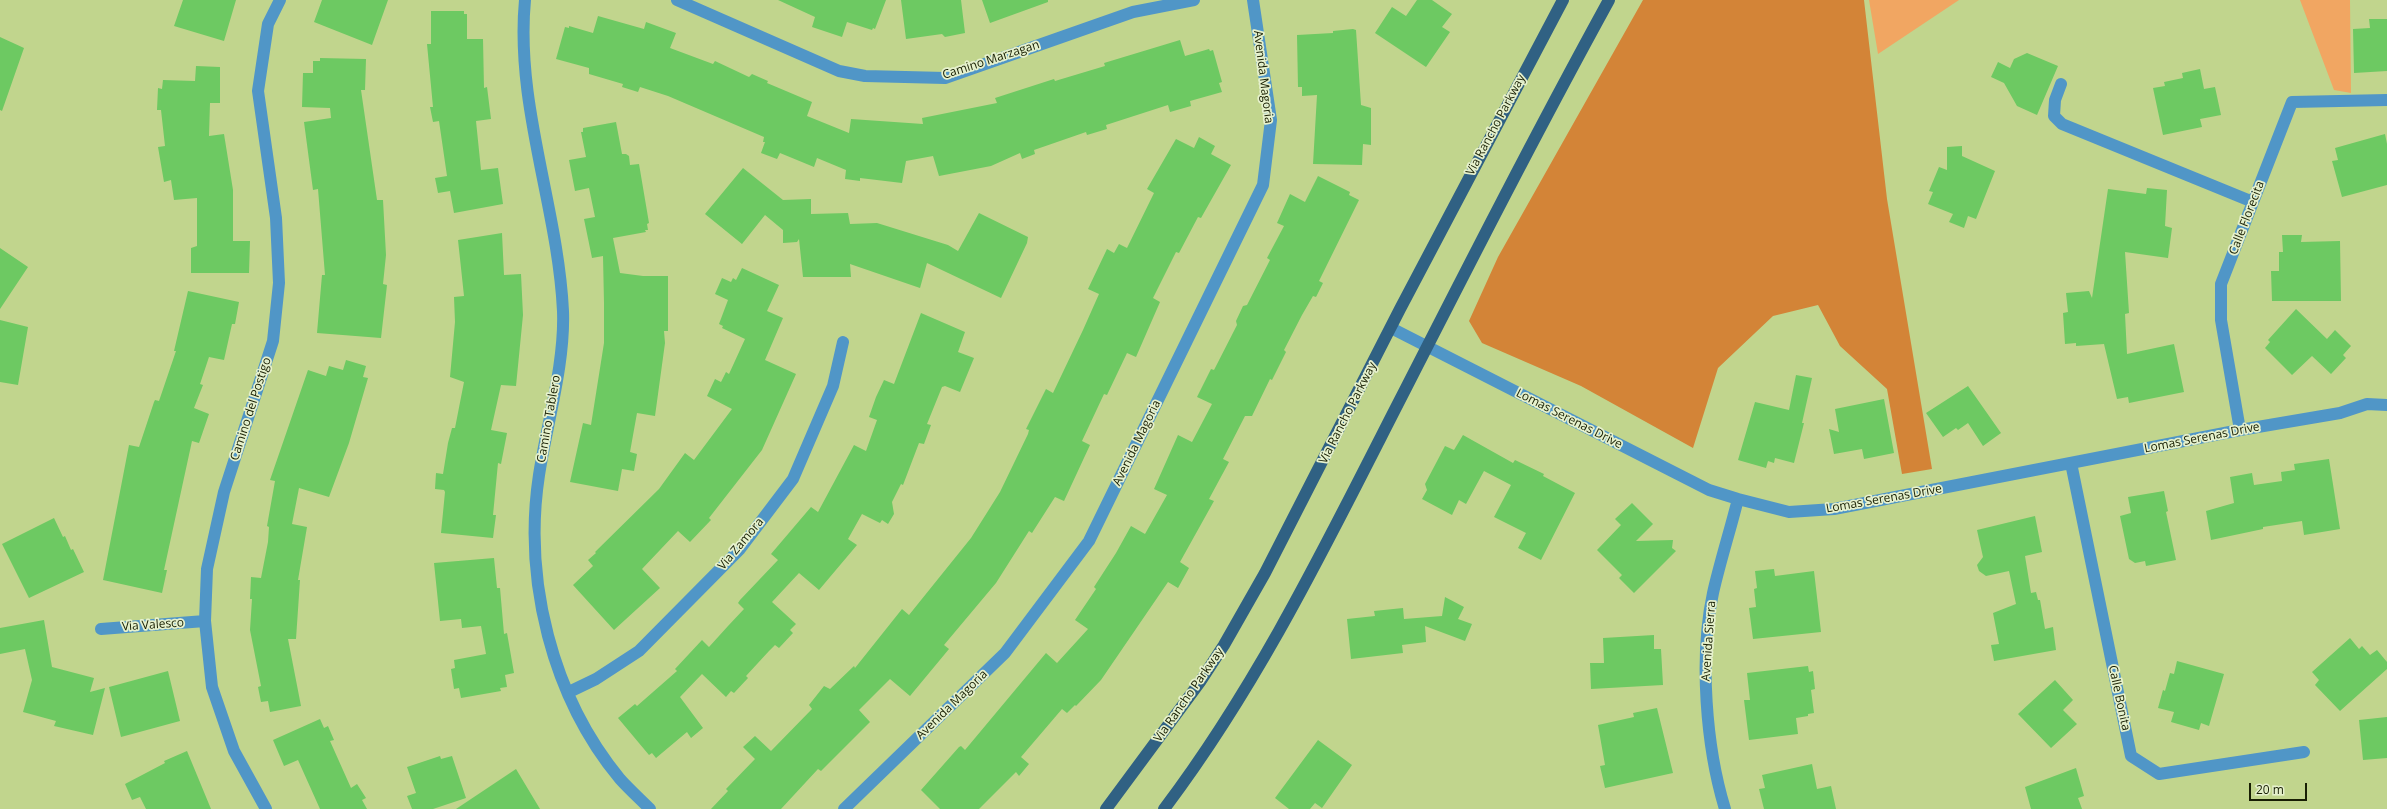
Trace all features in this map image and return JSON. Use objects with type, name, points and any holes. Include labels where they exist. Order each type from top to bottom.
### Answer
[{"type":"main road","name":"Via Rancho Parkway","points":[[1106,809],[1200,682],[1224,645],[1265,573],[1391,328],[1563,0]]},
{"type":"main road","points":[[1164,809],[1201,760],[1279,631],[1310,576],[1554,100],[1609,0]]},
{"type":"street","name":"Camino del Postigo","points":[[266,809],[234,751],[212,687],[205,621],[207,569],[224,492],[273,341],[279,283],[276,218],[258,91],[268,24],[280,0]]},
{"type":"street","name":"Camino Tablero","points":[[525,0],[523,25],[527,87],[558,254],[563,314],[559,360],[538,478],[534,545],[542,614],[553,654],[569,692],[591,737],[620,779],[650,809]]},
{"type":"street","name":"Camino Marzagan","points":[[677,0],[839,71],[865,76],[945,78],[1133,12],[1194,0]]},
{"type":"street","name":"Avenida Magoria","points":[[844,809],[1005,653],[1089,541],[1263,186],[1271,120],[1253,0]]},
{"type":"street","points":[[2061,84],[2055,100],[2054,116],[2062,124],[2253,202]]},
{"type":"street","name":"Calle Florecita","points":[[2240,430],[2221,320],[2221,284],[2292,102],[2387,100]]},
{"type":"street","name":"Lomas Serenas Drive","points":[[1391,328],[1709,490],[1738,500],[1790,512],[1834,509],[2240,430],[2340,413],[2367,404],[2387,405]]},
{"type":"street","name":"Via Zamora","points":[[569,692],[596,679],[639,652],[740,550],[793,479],[833,386],[843,342]]},
{"type":"street","name":"Calle Bonita","points":[[2071,464],[2131,756],[2159,774],[2304,752]]},
{"type":"street","name":"Avenida Sierra","points":[[1725,809],[1718,784],[1704,674],[1713,594],[1738,500]]},
{"type":"street","name":"Via Valesco","points":[[101,629],[205,621]]},
{"type":"shaded area","points":[[1643,0],[1864,0],[1887,199],[1932,469],[1902,474],[1887,389],[1840,346],[1818,305],[1773,316],[1718,368],[1693,448],[1581,386],[1482,343],[1469,321],[1498,257]]},
{"type":"shaded area","points":[[1869,0],[1959,0],[1878,54]]},
{"type":"shaded area","points":[[2300,0],[2350,0],[2351,93],[2334,90]]},
{"type":"building","points":[[183,0],[236,0],[224,41],[174,26]]},
{"type":"building","points":[[322,0],[388,0],[372,45],[314,22]]},
{"type":"building","points":[[778,0],[886,0],[875,29],[873,28],[872,30],[847,22],[842,37],[812,27],[815,17]]},
{"type":"building","points":[[901,0],[961,0],[965,33],[945,37],[942,34],[906,39]]},
{"type":"building","points":[[982,0],[1048,0],[1048,2],[990,23]]},
{"type":"building","points":[[1417,0],[1432,0],[1452,14],[1442,27],[1450,32],[1426,67],[1375,33],[1392,7],[1406,16]]},
{"type":"building","points":[[431,11],[464,11],[464,14],[467,14],[467,39],[483,39],[484,88],[487,87],[491,119],[476,121],[481,170],[498,168],[503,204],[454,213],[450,191],[438,193],[435,178],[447,176],[439,121],[433,122],[430,107],[433,107],[427,44],[431,44]]},
{"type":"building","points":[[598,16],[644,29],[646,22],[676,33],[670,48],[713,64],[715,61],[749,77],[752,74],[768,81],[767,83],[812,102],[807,116],[849,133],[851,119],[923,124],[922,118],[997,103],[995,98],[1054,79],[1055,81],[1105,66],[1104,63],[1180,40],[1185,56],[1209,49],[1210,51],[1213,50],[1222,82],[1219,83],[1222,92],[1190,101],[1191,106],[1170,112],[1168,105],[1106,125],[1107,129],[1087,135],[1086,132],[1034,150],[1035,154],[1022,159],[1020,153],[991,166],[939,176],[933,156],[906,161],[902,183],[860,178],[860,181],[845,179],[846,170],[817,158],[814,167],[780,153],[777,159],[761,153],[765,142],[763,142],[764,137],[668,96],[640,87],[638,92],[622,87],[623,84],[589,74],[589,68],[556,59],[565,27],[569,28],[569,26],[593,33]]},
{"type":"building","points":[[2369,19],[2387,19],[2387,71],[2354,73],[2353,29],[2370,28]]},
{"type":"building","points":[[1356,30],[1361,105],[1371,108],[1371,145],[1363,144],[1362,165],[1313,164],[1317,95],[1302,96],[1302,87],[1298,87],[1297,35],[1333,33],[1333,31]]},
{"type":"building","points":[[0,37],[24,48],[2,111],[0,110]]},
{"type":"building","points":[[2027,53],[2058,66],[2037,115],[2017,106],[2004,83],[1991,77],[1998,62],[2010,68],[2014,59]]},
{"type":"building","points":[[320,58],[366,59],[365,90],[361,90],[377,200],[383,200],[386,255],[383,284],[387,285],[381,338],[317,333],[322,275],[325,275],[318,189],[313,190],[304,122],[331,118],[330,108],[302,107],[303,73],[313,73],[313,61],[320,61]]},
{"type":"building","points":[[196,66],[220,67],[220,103],[210,103],[209,136],[224,134],[233,190],[233,241],[250,241],[249,273],[191,273],[191,248],[197,246],[197,198],[174,200],[171,180],[164,182],[158,147],[165,146],[161,110],[157,110],[158,88],[162,89],[163,80],[195,81]]},
{"type":"building","points":[[2200,69],[2204,89],[2215,87],[2221,115],[2200,119],[2202,127],[2163,135],[2153,88],[2165,86],[2164,82],[2183,78],[2182,73]]},
{"type":"building","points":[[616,122],[622,154],[629,156],[630,165],[639,164],[649,223],[647,224],[648,230],[645,230],[646,232],[613,238],[620,273],[643,276],[668,276],[668,331],[664,331],[665,343],[655,416],[637,413],[630,452],[637,454],[634,471],[622,469],[618,491],[570,482],[583,423],[591,425],[604,343],[604,303],[603,256],[592,258],[584,219],[595,217],[589,188],[575,191],[569,160],[586,157],[581,132],[583,132],[583,128]]},
{"type":"building","points":[[2385,134],[2387,144],[2387,185],[2342,197],[2332,161],[2338,160],[2335,148]]},
{"type":"building","points":[[1199,137],[1215,146],[1211,154],[1231,165],[1201,218],[1198,217],[1179,253],[1176,252],[1153,298],[1160,302],[1136,357],[1127,353],[1107,395],[1104,394],[1082,441],[1090,445],[1064,501],[1055,497],[1032,533],[1029,531],[996,583],[944,645],[949,649],[910,696],[890,679],[859,710],[870,722],[821,771],[818,769],[781,809],[711,809],[728,791],[726,789],[755,759],[743,747],[755,736],[771,751],[812,709],[809,705],[824,686],[830,689],[854,666],[855,668],[902,609],[909,615],[971,538],[1000,492],[1028,434],[1029,430],[1026,429],[1046,389],[1053,393],[1083,330],[1099,294],[1088,289],[1107,249],[1114,253],[1119,244],[1127,248],[1154,193],[1147,189],[1176,139],[1194,148]]},
{"type":"building","points":[[1962,146],[1962,156],[1995,171],[1976,219],[1968,216],[1964,228],[1949,222],[1953,214],[1928,204],[1933,192],[1929,191],[1939,167],[1947,170],[1947,147]]},
{"type":"building","points":[[743,168],[783,200],[811,199],[811,214],[848,213],[850,224],[877,223],[948,245],[958,251],[979,213],[1028,237],[1027,243],[1001,298],[927,263],[920,288],[850,264],[851,277],[803,277],[799,239],[797,242],[783,243],[783,230],[765,215],[742,244],[705,214]]},
{"type":"building","points":[[1318,176],[1350,192],[1349,195],[1359,200],[1319,281],[1323,283],[1316,297],[1313,296],[1302,315],[1284,350],[1286,352],[1272,380],[1270,379],[1252,416],[1245,416],[1223,459],[1229,462],[1209,499],[1214,501],[1180,562],[1189,568],[1178,588],[1168,582],[1101,680],[1076,706],[1075,705],[1067,713],[1062,709],[1021,757],[1029,764],[1019,776],[1016,772],[979,809],[940,809],[921,790],[959,747],[961,746],[965,750],[1046,653],[1057,663],[1088,629],[1075,620],[1096,589],[1094,587],[1131,526],[1145,534],[1167,495],[1154,489],[1178,435],[1192,442],[1212,404],[1197,397],[1211,369],[1214,370],[1237,325],[1236,321],[1243,306],[1247,305],[1270,260],[1267,258],[1284,226],[1277,223],[1290,194],[1305,202]]},
{"type":"building","points":[[2147,188],[2167,190],[2165,226],[2172,228],[2168,258],[2125,252],[2129,313],[2125,314],[2127,354],[2174,344],[2184,392],[2129,403],[2128,397],[2117,399],[2104,344],[2076,346],[2076,343],[2065,344],[2063,313],[2068,312],[2066,293],[2089,291],[2092,298],[2108,189],[2146,194]]},
{"type":"building","points":[[502,233],[504,275],[521,274],[523,315],[516,386],[501,385],[491,430],[507,433],[501,464],[498,463],[493,515],[496,515],[493,538],[441,533],[445,492],[444,490],[435,489],[436,473],[443,474],[448,443],[452,428],[455,428],[464,382],[450,377],[455,322],[454,297],[464,296],[458,240]]},
{"type":"building","points":[[2282,235],[2302,235],[2301,242],[2340,241],[2341,301],[2272,301],[2271,271],[2279,271],[2279,252],[2283,252]]},
{"type":"building","points":[[0,248],[28,267],[0,309]]},
{"type":"building","points":[[742,268],[779,285],[767,311],[783,318],[765,360],[796,374],[762,450],[709,518],[711,520],[690,542],[678,531],[642,569],[660,588],[614,630],[573,585],[593,566],[588,560],[659,489],[685,453],[694,460],[732,409],[707,396],[715,379],[721,382],[726,372],[729,374],[745,339],[722,328],[723,326],[719,324],[728,300],[715,294],[722,278],[731,282],[733,278],[736,280]]},
{"type":"building","points":[[188,291],[239,302],[235,324],[232,324],[224,360],[209,357],[200,384],[203,385],[194,408],[209,414],[199,443],[192,441],[164,570],[167,570],[162,593],[103,580],[129,445],[139,447],[154,402],[155,400],[159,401],[176,351],[174,351]]},
{"type":"building","points":[[2296,309],[2327,339],[2335,330],[2351,346],[2343,355],[2346,358],[2331,374],[2312,356],[2292,375],[2265,348],[2270,342],[2268,340]]},
{"type":"building","points":[[921,313],[965,332],[958,352],[974,358],[960,392],[945,386],[942,387],[927,424],[931,425],[924,444],[919,443],[903,485],[901,484],[892,502],[894,514],[888,524],[882,520],[880,523],[862,514],[848,539],[857,545],[819,590],[799,573],[772,602],[796,624],[790,630],[793,633],[779,648],[775,645],[746,676],[748,678],[734,693],[731,691],[726,697],[702,674],[680,697],[703,728],[691,738],[687,732],[656,758],[652,753],[649,755],[618,718],[635,704],[637,706],[677,671],[675,669],[702,640],[709,647],[744,609],[738,603],[740,600],[778,560],[771,554],[811,507],[818,512],[854,445],[866,451],[877,420],[869,417],[876,397],[884,380],[894,384]]},
{"type":"building","points":[[0,320],[28,327],[18,385],[0,382]]},
{"type":"building","points":[[346,360],[366,366],[363,377],[368,378],[349,443],[329,497],[299,488],[292,524],[307,527],[298,580],[300,580],[296,639],[288,639],[301,706],[270,712],[268,701],[261,702],[258,687],[261,686],[250,630],[252,599],[250,599],[251,577],[261,578],[268,542],[269,527],[267,526],[275,481],[270,480],[308,370],[326,376],[329,366],[343,370]]},
{"type":"building","points":[[1796,375],[1812,378],[1802,423],[1804,423],[1794,463],[1775,458],[1774,463],[1768,461],[1766,468],[1738,460],[1755,402],[1789,410]]},
{"type":"building","points":[[1968,386],[2001,433],[1983,446],[1968,423],[1958,430],[1956,428],[1943,437],[1926,413]]},
{"type":"building","points":[[1884,399],[1894,453],[1864,459],[1862,449],[1834,454],[1829,429],[1839,432],[1835,409]]},
{"type":"building","points":[[1463,435],[1513,463],[1515,460],[1544,474],[1543,476],[1575,493],[1541,560],[1518,548],[1526,533],[1494,517],[1511,485],[1484,471],[1466,504],[1459,500],[1452,515],[1422,499],[1427,490],[1425,484],[1445,446],[1454,450]]},
{"type":"building","points":[[2329,459],[2340,529],[2304,535],[2302,521],[2263,527],[2263,529],[2211,540],[2206,511],[2234,503],[2230,477],[2252,473],[2254,485],[2282,481],[2281,472],[2295,470],[2294,464]]},
{"type":"building","points":[[2164,491],[2168,511],[2166,512],[2176,560],[2146,566],[2145,561],[2135,563],[2129,559],[2120,516],[2131,513],[2128,497]]},
{"type":"building","points":[[1632,503],[1653,524],[1636,541],[1673,540],[1672,548],[1676,551],[1634,593],[1619,578],[1622,575],[1597,550],[1621,525],[1615,519]]},
{"type":"building","points":[[2035,516],[2042,552],[2025,556],[2031,593],[2036,592],[2038,600],[2040,600],[2045,629],[2053,627],[2056,650],[1994,661],[1991,645],[1999,644],[1993,613],[2016,604],[2009,571],[1986,576],[1979,571],[1977,565],[1983,557],[1977,530]]},
{"type":"building","points":[[54,518],[63,537],[65,536],[71,550],[73,549],[84,572],[29,598],[2,544]]},
{"type":"building","points":[[494,558],[497,588],[500,588],[504,634],[507,633],[514,673],[505,675],[507,687],[500,688],[501,691],[461,698],[459,688],[454,689],[451,669],[455,668],[454,660],[486,654],[481,626],[462,628],[461,619],[440,621],[434,563]]},
{"type":"building","points":[[1774,569],[1775,576],[1814,571],[1821,632],[1753,639],[1749,608],[1756,607],[1754,589],[1757,588],[1755,571]]},
{"type":"building","points":[[1445,597],[1464,607],[1458,619],[1472,624],[1465,641],[1425,626],[1426,642],[1402,645],[1403,653],[1351,659],[1347,619],[1375,616],[1374,611],[1403,608],[1404,619],[1442,616]]},
{"type":"building","points":[[44,620],[52,667],[94,678],[90,692],[105,688],[93,735],[54,726],[56,721],[23,712],[32,680],[25,649],[0,654],[0,628]]},
{"type":"building","points":[[1654,635],[1654,649],[1661,649],[1663,685],[1591,689],[1590,663],[1604,663],[1603,638]]},
{"type":"building","points":[[2350,638],[2359,649],[2362,646],[2370,655],[2377,650],[2387,662],[2387,669],[2340,711],[2315,685],[2319,680],[2312,672]]},
{"type":"building","points":[[2177,661],[2224,674],[2209,726],[2201,723],[2199,730],[2171,722],[2174,712],[2158,708],[2163,690],[2165,691],[2170,673],[2174,674]]},
{"type":"building","points":[[1808,666],[1809,672],[1813,671],[1815,689],[1811,690],[1814,713],[1808,714],[1808,716],[1796,718],[1798,734],[1749,740],[1744,700],[1750,700],[1747,673]]},
{"type":"building","points":[[168,671],[180,721],[121,737],[109,687]]},
{"type":"building","points":[[2055,680],[2073,700],[2063,710],[2077,724],[2051,748],[2018,714]]},
{"type":"building","points":[[1657,708],[1673,773],[1605,788],[1600,766],[1605,765],[1598,725],[1634,717],[1633,713]]},
{"type":"building","points":[[2387,717],[2387,758],[2363,760],[2359,720]]},
{"type":"building","points":[[320,719],[324,728],[328,726],[334,740],[330,741],[351,788],[357,784],[366,798],[362,800],[367,809],[320,809],[298,760],[284,766],[273,740]]},
{"type":"building","points":[[1318,740],[1352,765],[1322,808],[1315,803],[1310,809],[1289,809],[1275,798]]},
{"type":"building","points":[[187,751],[211,809],[146,809],[140,797],[132,800],[125,784],[165,763],[164,761]]},
{"type":"building","points":[[440,756],[441,759],[452,756],[466,798],[433,809],[412,809],[407,796],[416,793],[407,767]]},
{"type":"building","points":[[1812,764],[1817,789],[1831,786],[1836,809],[1764,809],[1759,789],[1765,788],[1762,775]]},
{"type":"building","points":[[2076,768],[2084,796],[2078,798],[2082,809],[2031,809],[2025,787]]},
{"type":"building","points":[[516,769],[540,809],[456,809]]}]
